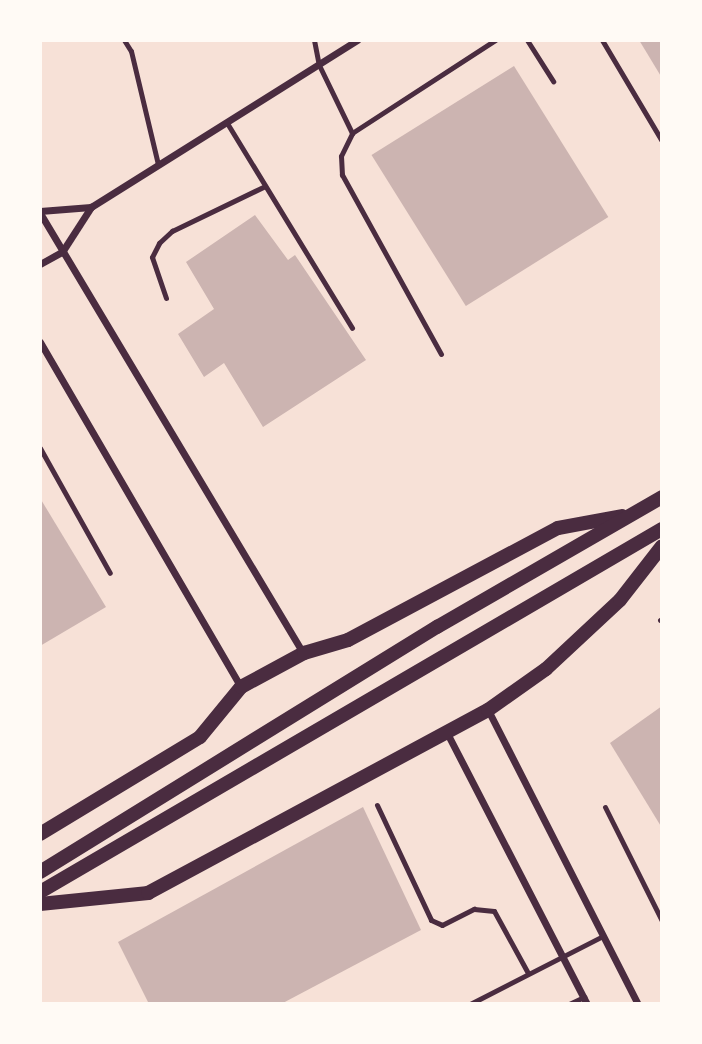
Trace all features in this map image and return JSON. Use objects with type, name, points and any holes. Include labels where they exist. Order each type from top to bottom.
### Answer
[{"type":"main road","points":[[40,872],[437,627],[662,497]]},
{"type":"main road","points":[[40,834],[200,737],[241,687],[304,653],[348,640],[558,528],[633,513]]},
{"type":"main road","points":[[40,892],[662,529]]},
{"type":"main road","points":[[40,904],[148,893],[488,710],[555,660],[620,600],[662,546]]},
{"type":"street","points":[[304,653],[40,212],[90,206],[357,40]]},
{"type":"street","points":[[40,264],[62,251],[90,206]]},
{"type":"street","points":[[40,342],[241,687]]},
{"type":"street","points":[[488,710],[638,1004]]},
{"type":"street","points":[[446,732],[585,1001]]},
{"type":"lane","points":[[124,40],[131,51],[158,164]]},
{"type":"lane","points":[[314,40],[319,65],[352,133]]},
{"type":"lane","points":[[441,354],[342,175],[341,156],[352,133],[495,40]]},
{"type":"lane","points":[[527,40],[553,81]]},
{"type":"lane","points":[[602,40],[662,141]]},
{"type":"lane","points":[[227,123],[352,328]]},
{"type":"lane","points":[[166,298],[152,257],[159,243],[172,231],[265,186]]},
{"type":"lane","points":[[40,447],[110,573]]},
{"type":"lane","points":[[377,805],[432,920],[442,925],[474,909],[494,911],[528,973]]},
{"type":"lane","points":[[605,807],[662,921]]},
{"type":"lane","points":[[470,1004],[603,936]]},
{"type":"lane","points":[[569,1004],[585,1001]]},
{"type":"building","points":[[639,40],[662,40],[662,78]]},
{"type":"building","points":[[514,66],[608,217],[466,306],[372,155]]},
{"type":"building","points":[[255,215],[288,260],[295,255],[366,360],[263,427],[224,363],[204,377],[178,334],[214,309],[186,262]]},
{"type":"building","points":[[40,498],[106,607],[40,646]]},
{"type":"building","points":[[662,706],[662,828],[610,743]]},
{"type":"building","points":[[363,807],[421,930],[281,1004],[149,1004],[118,942]]}]
